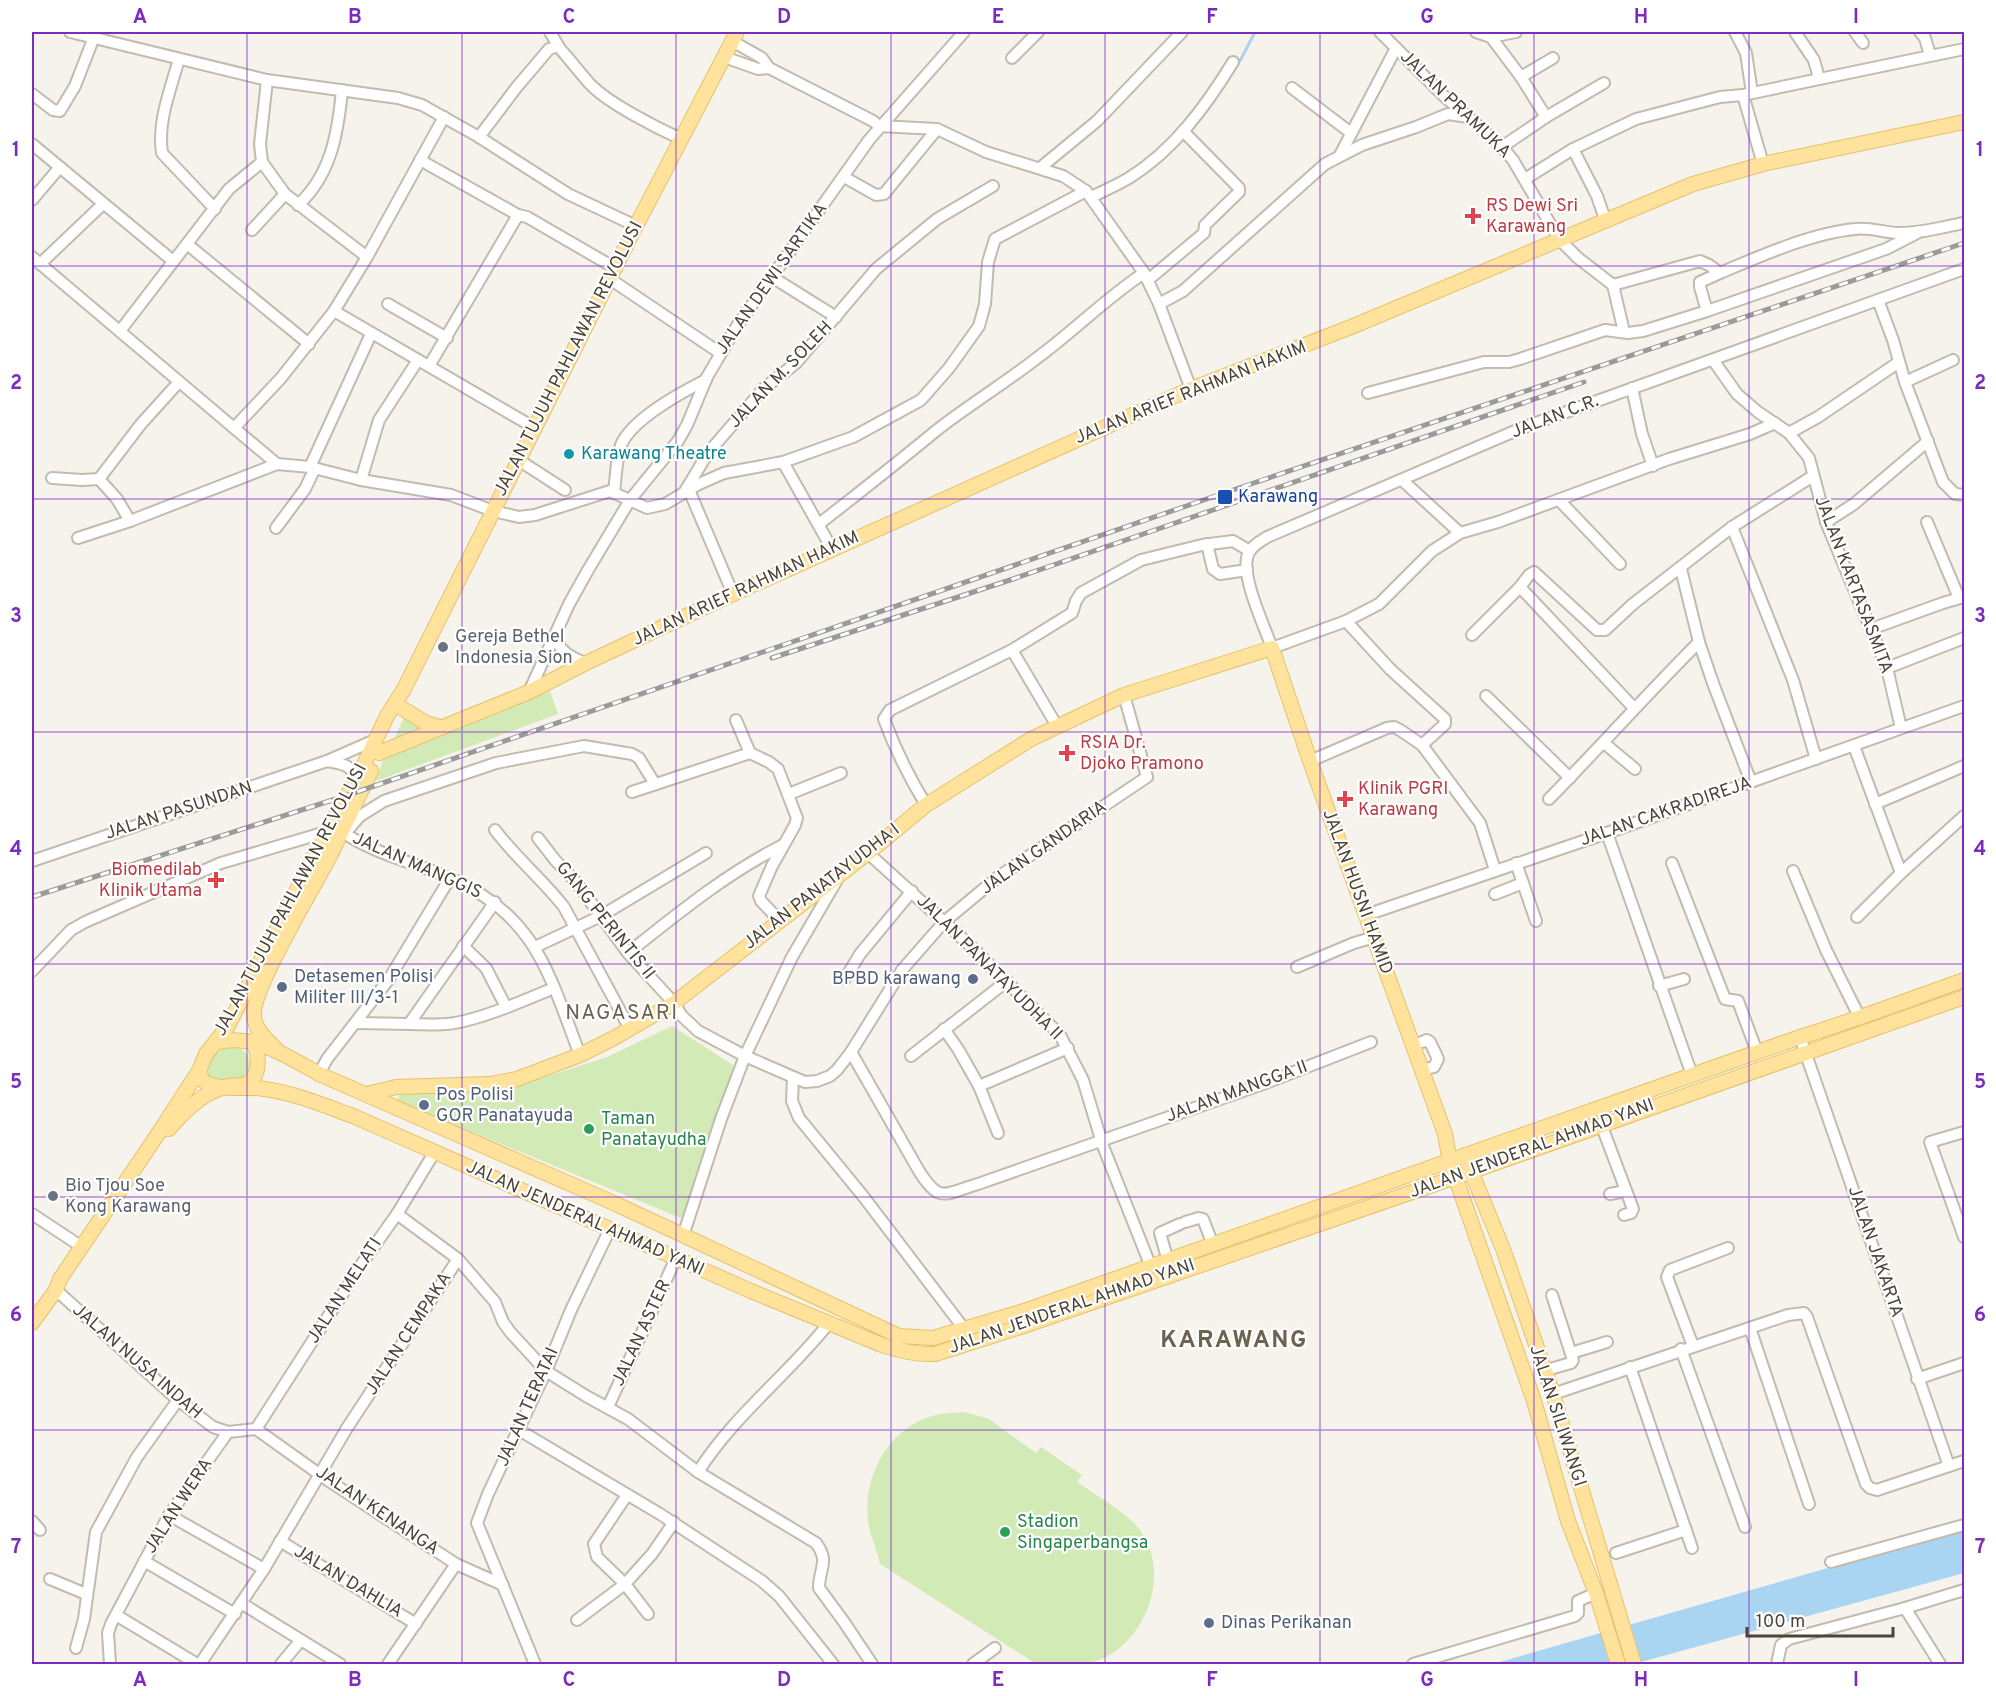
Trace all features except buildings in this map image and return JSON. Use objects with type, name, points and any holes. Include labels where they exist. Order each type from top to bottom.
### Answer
[{"type":"main road","name":"JALAN TUJUH PAHLAWAN REVOLUSI","points":[[278,1051],[256,1026],[255,1004],[263,985],[343,832],[387,716],[404,689],[612,273],[734,36]]},
{"type":"main road","name":"JALAN ARIEF RAHMAN HAKIM","points":[[377,746],[440,727],[529,692],[733,594],[1191,389],[1351,327],[1693,184],[1763,164],[1965,122]]},
{"type":"main road","name":"JALAN PANATAYUDHA I","points":[[367,1094],[396,1087],[490,1084],[518,1079],[580,1055],[674,1003],[839,876],[926,805],[1031,739],[1124,695],[1272,648]]},
{"type":"main road","name":"JALAN HUSNI HAMID","points":[[1272,648],[1310,761],[1375,937],[1384,969],[1445,1134],[1455,1177]]},
{"type":"main road","name":"JALAN TUJUH PAHLAWAN REVOLUSI","points":[[32,1323],[56,1290],[60,1279],[119,1184],[200,1069],[206,1054],[228,1026],[326,832],[400,707],[404,689]]},
{"type":"main road","points":[[400,707],[419,719],[440,727]]},
{"type":"main road","name":"JALAN JENDERAL AHMAD YANI","points":[[200,1069],[200,1076],[205,1082],[218,1087],[265,1089],[296,1095],[353,1116],[751,1291],[898,1351],[921,1355],[935,1354],[1027,1325],[1179,1262],[1213,1245],[1246,1241],[1355,1194],[1965,980]]},
{"type":"main road","name":"JALAN JENDERAL AHMAD YANI","points":[[215,1043],[232,1038],[253,1042],[278,1051],[319,1074],[616,1204],[899,1336],[933,1338],[1024,1311],[1151,1267],[1179,1262],[1455,1177],[1965,997]]},
{"type":"main road","points":[[226,1087],[245,1084],[256,1071],[258,1051],[253,1042],[256,1026]]},
{"type":"main road","name":"JALAN TUJUH PAHLAWAN REVOLUSI","points":[[56,1290],[66,1284],[163,1136],[206,1095],[226,1087]]},
{"type":"main road","name":"JALAN HUSNI HAMID","points":[[1445,1134],[1464,1156],[1472,1170]]},
{"type":"main road","name":"JALAN SILIWANGI","points":[[1472,1170],[1503,1249],[1553,1394],[1634,1665]]},
{"type":"main road","name":"JALAN SILIWANGI","points":[[1455,1177],[1534,1401],[1568,1521],[1596,1593],[1618,1665]]},
{"type":"main road","points":[[751,1291],[761,1271]]},
{"type":"main road","points":[[1497,1294],[1515,1286]]},
{"type":"main road","points":[[1568,1521],[1589,1514]]},
{"type":"street","points":[[70,32],[267,80],[398,98],[422,105],[479,137],[568,194],[636,226]]},
{"type":"street","points":[[550,32],[579,74],[596,90],[681,139]]},
{"type":"street","name":"JALAN DEWI SARTIKA","points":[[529,692],[569,604],[632,496],[682,433],[720,353],[879,126],[964,32]]},
{"type":"street","points":[[1012,58],[1038,32]]},
{"type":"street","name":"JALAN PRAMUKA","points":[[1380,32],[1444,96],[1502,147],[1525,179],[1559,239],[1578,258],[1613,285]]},
{"type":"street","points":[[1476,32],[1491,37],[1516,32]]},
{"type":"street","points":[[1735,32],[1746,53],[1748,94],[1763,164]]},
{"type":"street","points":[[1795,32],[1814,60],[1819,78]]},
{"type":"street","points":[[1855,32],[1863,43]]},
{"type":"street","points":[[1920,32],[1925,38],[1930,55]]},
{"type":"street","points":[[1040,168],[1098,121],[1174,34]]},
{"type":"street","points":[[734,36],[762,58],[769,68],[879,126],[937,129],[986,152],[1064,176],[1089,194],[1146,276],[1191,389]]},
{"type":"street","points":[[32,94],[53,110],[60,111],[75,87],[94,37]]},
{"type":"street","points":[[1491,37],[1521,77],[1546,117]]},
{"type":"street","points":[[479,137],[549,49],[559,47]]},
{"type":"street","points":[[1340,155],[1396,48]]},
{"type":"street","points":[[1525,179],[1573,149],[1636,119],[1720,97],[1748,94],[1965,49]]},
{"type":"street","points":[[723,57],[758,69],[769,68]]},
{"type":"street","points":[[1521,77],[1553,58]]},
{"type":"street","points":[[179,59],[165,112],[162,153],[214,208]]},
{"type":"street","points":[[78,538],[130,521],[277,464],[313,468],[361,480],[451,495],[496,505],[519,517],[535,515],[614,492],[632,496],[647,508],[651,508],[665,504],[724,473],[783,462],[853,437],[909,408],[929,393],[979,326],[985,304],[990,252],[995,239],[1089,194],[1130,178],[1197,117],[1233,62]]},
{"type":"street","points":[[267,80],[260,144],[262,162],[285,194],[367,257]]},
{"type":"street","points":[[1502,147],[1546,117],[1604,83]]},
{"type":"street","points":[[1292,88],[1351,133]]},
{"type":"street","points":[[298,205],[308,196],[330,159],[339,122],[342,90]]},
{"type":"street","points":[[1444,96],[1448,114]]},
{"type":"street","points":[[1159,304],[1183,291],[1325,164],[1387,135],[1416,127],[1448,114],[1468,117]]},
{"type":"street","points":[[234,428],[309,344],[334,311],[367,257],[444,117]]},
{"type":"street","points":[[843,177],[876,195],[884,194],[937,129]]},
{"type":"street","points":[[819,524],[938,430],[1039,357],[1109,297],[1146,276],[1204,232],[1205,225],[1239,192],[1239,188],[1183,131]]},
{"type":"street","points":[[32,144],[174,261]]},
{"type":"street","points":[[1573,149],[1597,196],[1605,219]]},
{"type":"street","points":[[420,160],[468,189],[518,215],[527,217],[612,273],[720,353]]},
{"type":"street","points":[[120,331],[229,189],[262,162]]},
{"type":"street","points":[[32,200],[60,167]]},
{"type":"street","name":"JALAN M. SOLEH","points":[[687,491],[708,453],[757,395],[796,363],[876,269],[937,219],[993,186]]},
{"type":"street","points":[[252,230],[285,194]]},
{"type":"street","points":[[103,204],[36,260],[277,464]]},
{"type":"street","points":[[429,366],[518,215]]},
{"type":"street","points":[[1707,311],[1700,282],[1759,256],[1800,242],[1852,229],[1897,233],[1919,232],[1965,223]]},
{"type":"street","points":[[1368,393],[1484,362],[1509,362],[1605,330],[1643,331],[1886,249],[1919,232]]},
{"type":"street","points":[[187,244],[309,344]]},
{"type":"street","points":[[1624,332],[1613,285],[1700,261],[1720,273]]},
{"type":"street","name":"JALAN C.R.","points":[[1250,551],[1268,537],[1522,428],[1965,269]]},
{"type":"street","points":[[772,277],[836,317]]},
{"type":"street","points":[[1878,300],[1905,382],[1944,485],[1955,494],[1964,497]]},
{"type":"street","points":[[388,304],[447,338]]},
{"type":"street","points":[[334,311],[535,428]]},
{"type":"street","points":[[276,528],[305,489],[371,334]]},
{"type":"street","points":[[361,480],[379,420],[418,360]]},
{"type":"street","name":"JALAN KARTASASMITA","points":[[1713,360],[1737,394],[1790,433],[1809,458],[1826,522],[1887,668],[1901,728]]},
{"type":"street","points":[[1905,382],[1953,360]]},
{"type":"street","points":[[1790,433],[1818,417],[1899,362]]},
{"type":"street","points":[[614,492],[619,453],[627,436],[654,411],[706,380]]},
{"type":"street","points":[[52,478],[99,479],[141,424],[178,382]]},
{"type":"street","points":[[1632,388],[1642,434],[1653,466]]},
{"type":"street","points":[[926,805],[894,747],[884,719],[886,714],[1012,650],[1072,613],[1081,593],[1141,560],[1207,544],[1233,541],[1250,551],[1246,560],[1251,588],[1272,648],[1346,621],[1379,604],[1432,550],[1460,533],[1750,434],[1775,423]]},
{"type":"street","points":[[1826,522],[1854,504],[1928,441]]},
{"type":"street","points":[[520,461],[565,490]]},
{"type":"street","points":[[783,462],[832,549]]},
{"type":"street","points":[[1472,635],[1532,573],[1538,574],[1600,631],[1605,630],[1633,604],[1732,527],[1813,476]]},
{"type":"street","points":[[99,479],[117,499],[130,521]]},
{"type":"street","points":[[1402,480],[1460,533]]},
{"type":"street","points":[[687,491],[733,594]]},
{"type":"street","points":[[1559,500],[1620,564]]},
{"type":"street","points":[[1871,629],[1962,598],[1927,522]]},
{"type":"street","points":[[1732,527],[1793,680],[1816,759]]},
{"type":"street","points":[[1207,544],[1213,569],[1220,574],[1247,570]]},
{"type":"street","points":[[1681,568],[1699,642],[1751,782]]},
{"type":"street","points":[[1520,587],[1634,708]]},
{"type":"street","points":[[1346,621],[1390,669],[1444,719],[1445,724],[1422,745]]},
{"type":"street","points":[[554,637],[558,646],[566,654],[586,663]]},
{"type":"street","points":[[1887,668],[1965,638]]},
{"type":"street","points":[[1549,799],[1699,642]]},
{"type":"street","points":[[1012,650],[1057,726]]},
{"type":"street","name":"JALAN GANDARIA","points":[[851,1052],[902,970],[944,922],[998,877],[1147,777],[1124,695]]},
{"type":"street","points":[[1486,696],[1570,778]]},
{"type":"street","name":"JALAN CAKRADIREJA","points":[[1366,915],[1607,833],[1965,706]]},
{"type":"street","points":[[736,720],[750,753],[775,766],[781,774],[797,820],[759,896],[780,921]]},
{"type":"street","points":[[1310,761],[1394,727],[1407,734],[1422,745],[1480,823],[1495,870]]},
{"type":"street","points":[[1604,743],[1635,769]]},
{"type":"street","name":"JALAN PASUNDAN","points":[[32,861],[377,746]]},
{"type":"street","points":[[343,832],[360,816],[384,801],[496,764],[584,746],[632,754],[639,758],[655,784]]},
{"type":"street","points":[[1854,746],[1901,873]]},
{"type":"street","points":[[632,792],[750,753]]},
{"type":"street","points":[[327,761],[347,765],[353,770],[357,779]]},
{"type":"street","points":[[1875,804],[1965,766]]},
{"type":"street","points":[[789,794],[841,773]]},
{"type":"street","points":[[1857,917],[1901,873],[1965,816]]},
{"type":"street","points":[[495,831],[519,859],[553,892],[577,929],[630,1029]]},
{"type":"street","points":[[32,971],[71,930],[85,922],[221,863],[326,832]]},
{"type":"street","name":"JALAN MANGGIS","points":[[343,832],[377,851],[450,878],[495,902],[512,918],[535,947],[580,1055]]},
{"type":"street","points":[[1607,833],[1692,1075]]},
{"type":"street","name":"GANG PERINTIS II","points":[[538,838],[576,882],[628,953],[674,1003],[682,1016],[698,1031],[745,1056],[805,1082],[817,1081],[830,1076],[851,1052]]},
{"type":"street","points":[[628,953],[667,921],[743,868],[783,845]]},
{"type":"street","points":[[535,947],[601,916],[706,853]]},
{"type":"street","name":"JALAN PANATAYUDHA II","points":[[868,853],[912,891],[1007,981],[1060,1035],[1083,1080],[1102,1140],[1151,1267]]},
{"type":"street","points":[[1516,863],[1536,921]]},
{"type":"street","points":[[1672,863],[1725,999],[1726,1001],[1737,1000],[1757,1052]]},
{"type":"street","points":[[1793,872],[1826,950],[1860,1018]]},
{"type":"street","points":[[683,1236],[721,1119],[745,1056],[792,957],[839,876]]},
{"type":"street","points":[[319,1074],[327,1059],[357,1023],[399,964],[450,878]]},
{"type":"street","points":[[1495,894],[1523,883]]},
{"type":"street","points":[[845,979],[860,954],[912,891]]},
{"type":"street","points":[[410,1024],[495,902]]},
{"type":"street","points":[[1297,968],[1354,943],[1375,937]]},
{"type":"street","points":[[463,946],[486,969],[506,1007]]},
{"type":"street","points":[[1659,986],[1684,979]]},
{"type":"street","points":[[910,1056],[1007,981]]},
{"type":"street","points":[[357,1023],[449,1024],[506,1007],[554,988]]},
{"type":"street","points":[[944,1029],[979,1086],[998,1132]]},
{"type":"street","name":"JALAN JAKARTA","points":[[1800,1037],[1949,1466]]},
{"type":"street","points":[[1422,1042],[1427,1040],[1430,1042],[1438,1059],[1434,1067],[1422,1070]]},
{"type":"street","name":"JALAN MANGGA II","points":[[851,1052],[930,1188],[937,1194],[944,1194],[1263,1084],[1371,1042]]},
{"type":"street","points":[[979,1086],[1068,1048]]},
{"type":"street","points":[[793,1077],[792,1101],[799,1118],[863,1196],[964,1330]]},
{"type":"street","points":[[1601,1124],[1606,1152],[1633,1209],[1624,1215]]},
{"type":"street","points":[[1965,1132],[1930,1142],[1965,1237]]},
{"type":"street","name":"JALAN MELATI","points":[[256,1429],[365,1259],[397,1214],[434,1153]]},
{"type":"street","points":[[1611,1194],[1626,1191]]},
{"type":"street","points":[[32,1214],[82,1246]]},
{"type":"street","name":"JALAN CEMPAKA","points":[[199,1665],[264,1569],[347,1428],[458,1259],[397,1214]]},
{"type":"street","points":[[1179,1262],[1160,1234],[1162,1231],[1199,1218],[1203,1219],[1213,1245]]},
{"type":"street","name":"JALAN TERATAI","points":[[535,1665],[477,1523],[488,1494],[609,1229]]},
{"type":"street","points":[[1694,1346],[1667,1276],[1668,1273],[1670,1270],[1728,1248]]},
{"type":"street","name":"JALAN ASTER","points":[[608,1407],[676,1258]]},
{"type":"street","points":[[458,1259],[495,1302],[503,1322],[511,1333],[546,1371],[628,1419],[698,1472],[816,1543],[823,1551],[825,1561],[819,1588],[872,1665]]},
{"type":"street","name":"JALAN NUSA INDAH","points":[[56,1290],[178,1400],[213,1427],[228,1432]]},
{"type":"street","points":[[1544,1371],[1571,1363],[1573,1360],[1552,1295]]},
{"type":"street","points":[[1553,1394],[1681,1349],[1804,1312],[1808,1317],[1866,1484],[1870,1488],[1877,1490],[1965,1461]]},
{"type":"street","points":[[698,1472],[708,1455],[736,1421],[811,1345],[829,1323]]},
{"type":"street","points":[[1750,1328],[1809,1504]]},
{"type":"street","points":[[1571,1353],[1607,1342]]},
{"type":"street","points":[[1681,1349],[1745,1527]]},
{"type":"street","points":[[1917,1379],[1965,1363]]},
{"type":"street","points":[[1630,1367],[1692,1548]]},
{"type":"street","points":[[76,1648],[84,1619],[96,1532],[137,1457],[178,1400]]},
{"type":"street","points":[[228,1432],[256,1429]]},
{"type":"street","name":"JALAN KENANGA","points":[[256,1429],[456,1564],[503,1586]]},
{"type":"street","points":[[519,1430],[674,1522],[771,1589],[833,1665]]},
{"type":"street","name":"JALAN WERA","points":[[110,1665],[108,1633],[117,1615],[169,1515],[228,1432]]},
{"type":"street","points":[[627,1495],[594,1544],[594,1549],[597,1557],[625,1584],[648,1614]]},
{"type":"street","points":[[169,1515],[264,1569]]},
{"type":"street","points":[[32,1521],[40,1530]]},
{"type":"street","points":[[577,1620],[625,1584],[652,1554],[674,1522]]},
{"type":"street","points":[[1831,1562],[1965,1525]]},
{"type":"street","points":[[1616,1553],[1686,1530]]},
{"type":"street","name":"JALAN DAHLIA","points":[[280,1541],[416,1624]]},
{"type":"street","points":[[144,1562],[235,1614]]},
{"type":"street","points":[[388,1665],[456,1564]]},
{"type":"street","points":[[50,1579],[86,1594]]},
{"type":"street","points":[[1777,1665],[1781,1645],[1789,1639],[1965,1590]]},
{"type":"street","points":[[1413,1665],[1575,1616],[1578,1613],[1578,1600],[1596,1593]]},
{"type":"street","points":[[242,1603],[340,1665]]},
{"type":"street","points":[[1905,1608],[1940,1665]]},
{"type":"street","points":[[117,1615],[199,1665]]},
{"type":"street","points":[[281,1665],[301,1640]]},
{"type":"street","points":[[973,1665],[995,1648]]},
{"type":"green space","points":[[550,691],[558,714],[376,781],[384,757]]},
{"type":"green space","points":[[405,715],[425,726],[394,740]]},
{"type":"green space","name":"Taman Panatayudha","points":[[672,1026],[736,1067],[683,1219],[397,1101],[401,1091],[511,1088],[607,1057]]},
{"type":"green space","points":[[236,1046],[248,1057],[250,1063],[246,1074],[232,1081],[216,1080],[208,1076],[208,1069],[215,1054],[224,1048]]},
{"type":"green space","name":"Stadion Singaperbangsa","points":[[964,1412],[989,1419],[1036,1453],[1041,1447],[1082,1475],[1077,1482],[1128,1518],[1146,1539],[1152,1557],[1154,1576],[1152,1596],[1135,1631],[1122,1646],[1106,1657],[1089,1663],[1070,1665],[1033,1662],[880,1564],[869,1525],[868,1503],[874,1471],[882,1456],[891,1443],[916,1422],[936,1415]]},
{"type":"water","points":[[1964,1529],[1964,1573],[1634,1664],[1493,1664]]},
{"type":"waterway","points":[[1221,90],[1255,32]]},
{"type":"railway","points":[[32,897],[348,795],[1224,493],[1964,243]]},
{"type":"railway","points":[[772,658],[1010,580],[1584,382]]},
{"type":"place","name":"RS Dewi Sri Karawang","points":[[1473,216]]},
{"type":"place","name":"Karawang Theatre","points":[[569,454]]},
{"type":"place","name":"Karawang","points":[[1225,497]]},
{"type":"place","name":"Gereja Bethel Indonesia Sion","points":[[443,647]]},
{"type":"place","name":"RSIA Dr. Djoko Pramono","points":[[1067,753]]},
{"type":"place","name":"Klinik PGRI Karawang","points":[[1345,799]]},
{"type":"place","name":"Biomedilab Klinik Utama","points":[[216,880]]},
{"type":"place","name":"BPBD karawang","points":[[973,979]]},
{"type":"place","name":"Detasemen Polisi Militer III/3-1","points":[[282,987]]},
{"type":"place","name":"Pos Polisi GOR Panatayuda","points":[[424,1105]]},
{"type":"place","name":"Taman Panatayudha","points":[[589,1129]]},
{"type":"place","name":"Bio Tjou Soe Kong Karawang","points":[[53,1196]]},
{"type":"place","name":"Stadion Singaperbangsa","points":[[1005,1532]]},
{"type":"place","name":"Dinas Perikanan","points":[[1209,1623]]},
{"type":"district","name":"NAGASARI","points":[[622,1013]]},
{"type":"district","name":"KARAWANG","points":[[1234,1341]]}]
